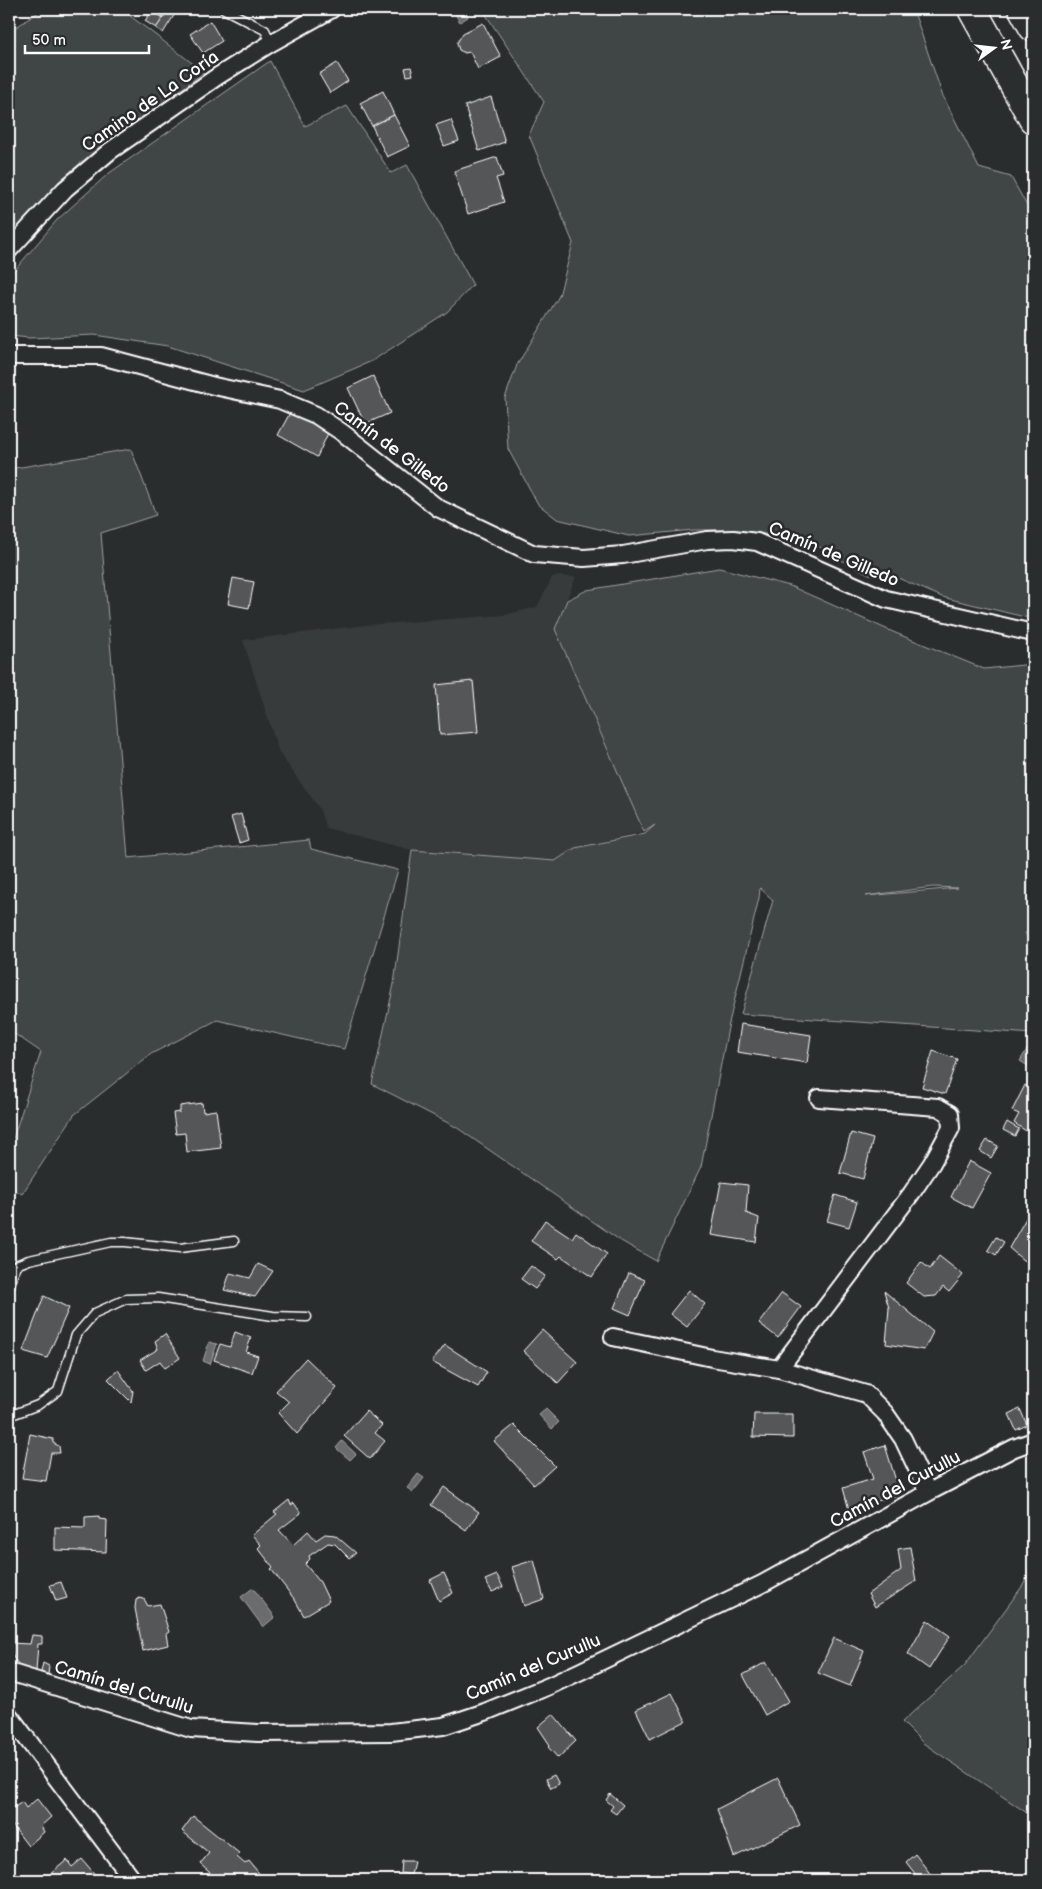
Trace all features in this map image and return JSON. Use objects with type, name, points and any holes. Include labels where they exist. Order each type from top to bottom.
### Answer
[{"type":"highway","points":[[972,9],[1033,119]]},
{"type":"highway","points":[[1023,9],[1033,27]]},
{"type":"street","name":"Camino de La Coría","points":[[9,250],[65,189],[110,150],[218,76],[271,43],[332,9]]},
{"type":"street","name":"Camín de Gilledo","points":[[9,356],[102,356],[214,386],[280,400],[316,415],[343,433],[438,508],[534,554],[584,558],[623,555],[707,540],[733,539],[757,542],[886,599],[1033,633]]},
{"type":"street","points":[[779,1369],[911,1194],[932,1163],[951,1128],[950,1114],[938,1108],[819,1098]]},
{"type":"street","points":[[613,1337],[712,1358],[779,1369],[866,1394],[886,1413],[903,1439],[928,1492]]},
{"type":"street","name":"Camín del Curullu","points":[[11,1674],[191,1729],[258,1733],[391,1732],[443,1726],[485,1712],[543,1688],[762,1584],[928,1492],[1014,1448],[1033,1441]]},
{"type":"street","points":[[9,1715],[133,1880]]},
{"type":"lane","points":[[224,9],[265,30],[271,43]]},
{"type":"lane","points":[[9,1289],[16,1266],[29,1260],[111,1242],[180,1248],[234,1240]]},
{"type":"lane","points":[[9,1416],[38,1405],[58,1391],[76,1335],[95,1313],[126,1299],[158,1298],[273,1316],[306,1317]]},
{"type":"shaded area","points":[[43,9],[121,9],[204,72],[83,165],[9,236],[9,32]]},
{"type":"shaded area","points":[[452,9],[464,9],[468,17],[460,22]]},
{"type":"shaded area","points":[[482,9],[913,9],[942,94],[979,168],[1011,177],[1033,217],[1033,619],[942,597],[898,578],[869,574],[837,558],[795,531],[784,537],[738,530],[694,530],[629,536],[557,519],[538,504],[508,449],[505,398],[517,365],[559,296],[573,243],[529,135],[544,102]]},
{"type":"shaded area","points":[[270,61],[305,126],[347,106],[391,173],[407,165],[473,285],[447,312],[372,361],[304,390],[168,346],[94,335],[30,338],[9,336],[9,277],[57,220],[108,174]]},
{"type":"shaded area","points":[[131,449],[156,515],[101,533],[128,858],[309,840],[311,849],[398,870],[344,1049],[217,1020],[151,1054],[74,1115],[22,1194],[9,1187],[9,1151],[41,1052],[9,1030],[9,469]]},
{"type":"shaded area","points":[[719,568],[790,586],[893,632],[984,669],[1033,664],[1033,929],[1025,933],[1033,947],[1033,1034],[741,1014],[773,900],[760,888],[729,1023],[701,1167],[656,1261],[621,1241],[456,1127],[372,1084],[394,984],[412,850],[555,861],[575,848],[645,834],[655,825],[644,832],[555,629],[567,600],[587,590]],"holes":[[[933,887],[958,888],[865,896]]]},
{"type":"shaded area","points":[[553,576],[576,577],[555,629],[644,832],[575,848],[555,861],[412,850],[326,828],[319,808],[279,753],[243,640],[366,625],[504,615],[537,607]]},
{"type":"shaded area","points":[[1029,1046],[1033,1049],[1033,1058],[1028,1066],[1020,1061]]},
{"type":"shaded area","points":[[209,1342],[217,1344],[210,1364],[203,1361]]},
{"type":"shaded area","points":[[546,1409],[559,1422],[552,1429],[539,1415]]},
{"type":"shaded area","points":[[342,1441],[356,1454],[350,1460],[336,1448]]},
{"type":"shaded area","points":[[418,1474],[424,1478],[413,1492],[407,1488]]},
{"type":"shaded area","points":[[1033,1566],[1033,1817],[923,1743],[902,1722],[965,1665],[1021,1588]]},
{"type":"shaded area","points":[[253,1588],[275,1617],[263,1627],[241,1597]]},
{"type":"building","points":[[158,9],[169,9],[163,18],[155,13]]},
{"type":"building","points":[[169,9],[178,9],[163,33],[156,28]]},
{"type":"building","points":[[152,10],[163,18],[156,28],[145,21]]},
{"type":"building","points":[[210,21],[222,41],[203,53],[190,34]]},
{"type":"building","points":[[483,23],[501,57],[478,69],[470,52],[465,53],[459,50],[457,43],[463,33]]},
{"type":"building","points":[[337,63],[348,81],[330,93],[319,74]]},
{"type":"building","points":[[411,67],[413,75],[407,76],[405,68]]},
{"type":"building","points":[[383,91],[394,115],[372,126],[360,103]]},
{"type":"building","points":[[491,97],[505,142],[479,151],[465,106]]},
{"type":"building","points":[[394,115],[410,146],[387,157],[372,126]]},
{"type":"building","points":[[451,120],[459,141],[444,146],[436,125]]},
{"type":"building","points":[[497,157],[503,176],[496,178],[504,202],[468,214],[454,171]]},
{"type":"building","points":[[373,376],[390,413],[365,424],[348,388]]},
{"type":"building","points":[[291,411],[329,431],[317,457],[278,435]]},
{"type":"building","points":[[233,578],[254,582],[249,608],[228,604]]},
{"type":"building","points":[[473,681],[478,732],[440,735],[436,685]]},
{"type":"building","points":[[241,814],[248,840],[239,843],[231,817]]},
{"type":"building","points":[[741,1024],[811,1035],[807,1063],[737,1052]]},
{"type":"building","points":[[933,1051],[957,1059],[945,1094],[922,1087]]},
{"type":"building","points":[[1025,1085],[1033,1089],[1032,1135],[1014,1123],[1019,1114],[1012,1111]]},
{"type":"building","points":[[202,1103],[203,1112],[216,1110],[221,1148],[187,1152],[185,1133],[176,1134],[173,1113],[180,1112],[180,1106]]},
{"type":"building","points":[[1007,1122],[1019,1129],[1015,1136],[1003,1130]]},
{"type":"building","points":[[851,1133],[873,1139],[863,1179],[840,1173]]},
{"type":"building","points":[[987,1140],[998,1146],[991,1158],[980,1151]]},
{"type":"building","points":[[969,1161],[991,1173],[972,1208],[951,1197]]},
{"type":"building","points":[[721,1182],[748,1185],[746,1213],[759,1218],[756,1242],[711,1235]]},
{"type":"building","points":[[835,1195],[857,1202],[849,1227],[827,1221]]},
{"type":"building","points":[[1033,1206],[1033,1246],[1024,1261],[1009,1248]]},
{"type":"building","points":[[545,1220],[572,1238],[576,1232],[607,1254],[592,1277],[561,1256],[558,1259],[531,1241]]},
{"type":"building","points":[[996,1237],[1004,1242],[996,1255],[988,1250]]},
{"type":"building","points":[[939,1256],[963,1275],[949,1292],[943,1287],[936,1296],[924,1297],[906,1283],[921,1262],[930,1269]]},
{"type":"building","points":[[258,1264],[273,1271],[255,1297],[224,1290],[230,1273],[250,1278]]},
{"type":"building","points":[[531,1266],[545,1276],[535,1289],[521,1279]]},
{"type":"building","points":[[629,1273],[645,1280],[630,1315],[614,1308]]},
{"type":"building","points":[[689,1290],[705,1304],[687,1327],[670,1314]]},
{"type":"building","points":[[884,1291],[933,1332],[924,1350],[886,1344],[889,1308]]},
{"type":"building","points":[[782,1293],[801,1307],[778,1338],[759,1323]]},
{"type":"building","points":[[44,1296],[69,1308],[47,1358],[23,1351]]},
{"type":"building","points":[[542,1330],[577,1362],[558,1383],[523,1351]]},
{"type":"building","points":[[235,1332],[251,1338],[246,1352],[258,1356],[252,1373],[214,1360],[220,1344],[230,1347]]},
{"type":"building","points":[[165,1334],[180,1358],[165,1368],[160,1361],[146,1370],[140,1360],[158,1349],[155,1341]]},
{"type":"building","points":[[445,1345],[487,1372],[478,1387],[432,1362]]},
{"type":"building","points":[[306,1358],[337,1388],[297,1434],[278,1413],[289,1402],[276,1391]]},
{"type":"building","points":[[118,1370],[133,1391],[131,1402],[108,1379]]},
{"type":"building","points":[[1020,1409],[1027,1425],[1016,1430],[1009,1414]]},
{"type":"building","points":[[366,1411],[382,1425],[375,1433],[385,1441],[370,1459],[344,1436]]},
{"type":"building","points":[[754,1414],[793,1414],[793,1438],[753,1437]]},
{"type":"building","points":[[514,1425],[555,1466],[534,1485],[494,1441]]},
{"type":"building","points":[[30,1434],[53,1439],[53,1443],[59,1446],[60,1453],[51,1453],[46,1481],[22,1478]]},
{"type":"building","points":[[885,1445],[900,1494],[849,1510],[843,1488],[873,1479],[864,1452]]},
{"type":"building","points":[[444,1487],[479,1512],[466,1530],[431,1505]]},
{"type":"building","points":[[289,1500],[291,1505],[294,1503],[301,1513],[279,1530],[293,1545],[308,1531],[316,1540],[325,1534],[335,1535],[356,1553],[349,1558],[335,1544],[328,1543],[309,1556],[310,1559],[305,1564],[320,1582],[329,1601],[304,1616],[295,1600],[271,1569],[273,1567],[258,1548],[261,1545],[252,1535],[277,1514],[274,1512]]},
{"type":"building","points":[[99,1516],[99,1519],[107,1520],[106,1552],[55,1550],[55,1527],[85,1528],[85,1517]]},
{"type":"building","points":[[910,1547],[916,1581],[875,1607],[868,1594],[901,1570],[898,1549]]},
{"type":"building","points":[[534,1560],[544,1599],[524,1606],[512,1567]]},
{"type":"building","points":[[444,1573],[453,1593],[439,1601],[430,1580]]},
{"type":"building","points":[[497,1575],[503,1587],[492,1592],[485,1580]]},
{"type":"building","points":[[61,1582],[67,1598],[56,1601],[50,1585]]},
{"type":"building","points":[[144,1599],[148,1606],[160,1604],[169,1632],[166,1634],[168,1645],[143,1651],[135,1608],[136,1600]]},
{"type":"building","points":[[927,1620],[950,1636],[929,1669],[908,1654]]},
{"type":"building","points":[[32,1635],[42,1636],[42,1644],[38,1644],[36,1671],[21,1667],[14,1659],[9,1643],[30,1644]]},
{"type":"building","points":[[834,1638],[864,1651],[850,1686],[818,1673]]},
{"type":"building","points":[[766,1662],[789,1701],[765,1715],[743,1675]]},
{"type":"building","points":[[43,1663],[49,1666],[48,1675],[41,1672]]},
{"type":"building","points":[[672,1693],[686,1721],[650,1739],[636,1710]]},
{"type":"building","points":[[553,1714],[576,1741],[558,1758],[548,1747],[550,1745],[538,1727]]},
{"type":"building","points":[[554,1775],[559,1784],[551,1788],[546,1779]]},
{"type":"building","points":[[778,1778],[800,1825],[734,1857],[717,1809]]},
{"type":"building","points":[[610,1794],[623,1805],[616,1814],[610,1810],[613,1806],[606,1800]]},
{"type":"building","points":[[37,1799],[51,1817],[41,1826],[44,1832],[28,1846],[9,1821],[9,1811],[22,1802],[26,1808]]},
{"type":"building","points":[[193,1816],[240,1854],[237,1857],[245,1864],[249,1861],[262,1877],[261,1880],[227,1880],[223,1875],[218,1880],[200,1864],[209,1853],[182,1831]]},
{"type":"building","points":[[915,1854],[935,1880],[920,1880],[906,1862]]},
{"type":"building","points":[[82,1859],[97,1877],[93,1880],[54,1880],[49,1875],[67,1860],[72,1867]]},
{"type":"building","points":[[402,1861],[414,1861],[411,1875],[401,1873]]},
{"type":"building","points":[[271,1875],[275,1880],[265,1879]]}]
